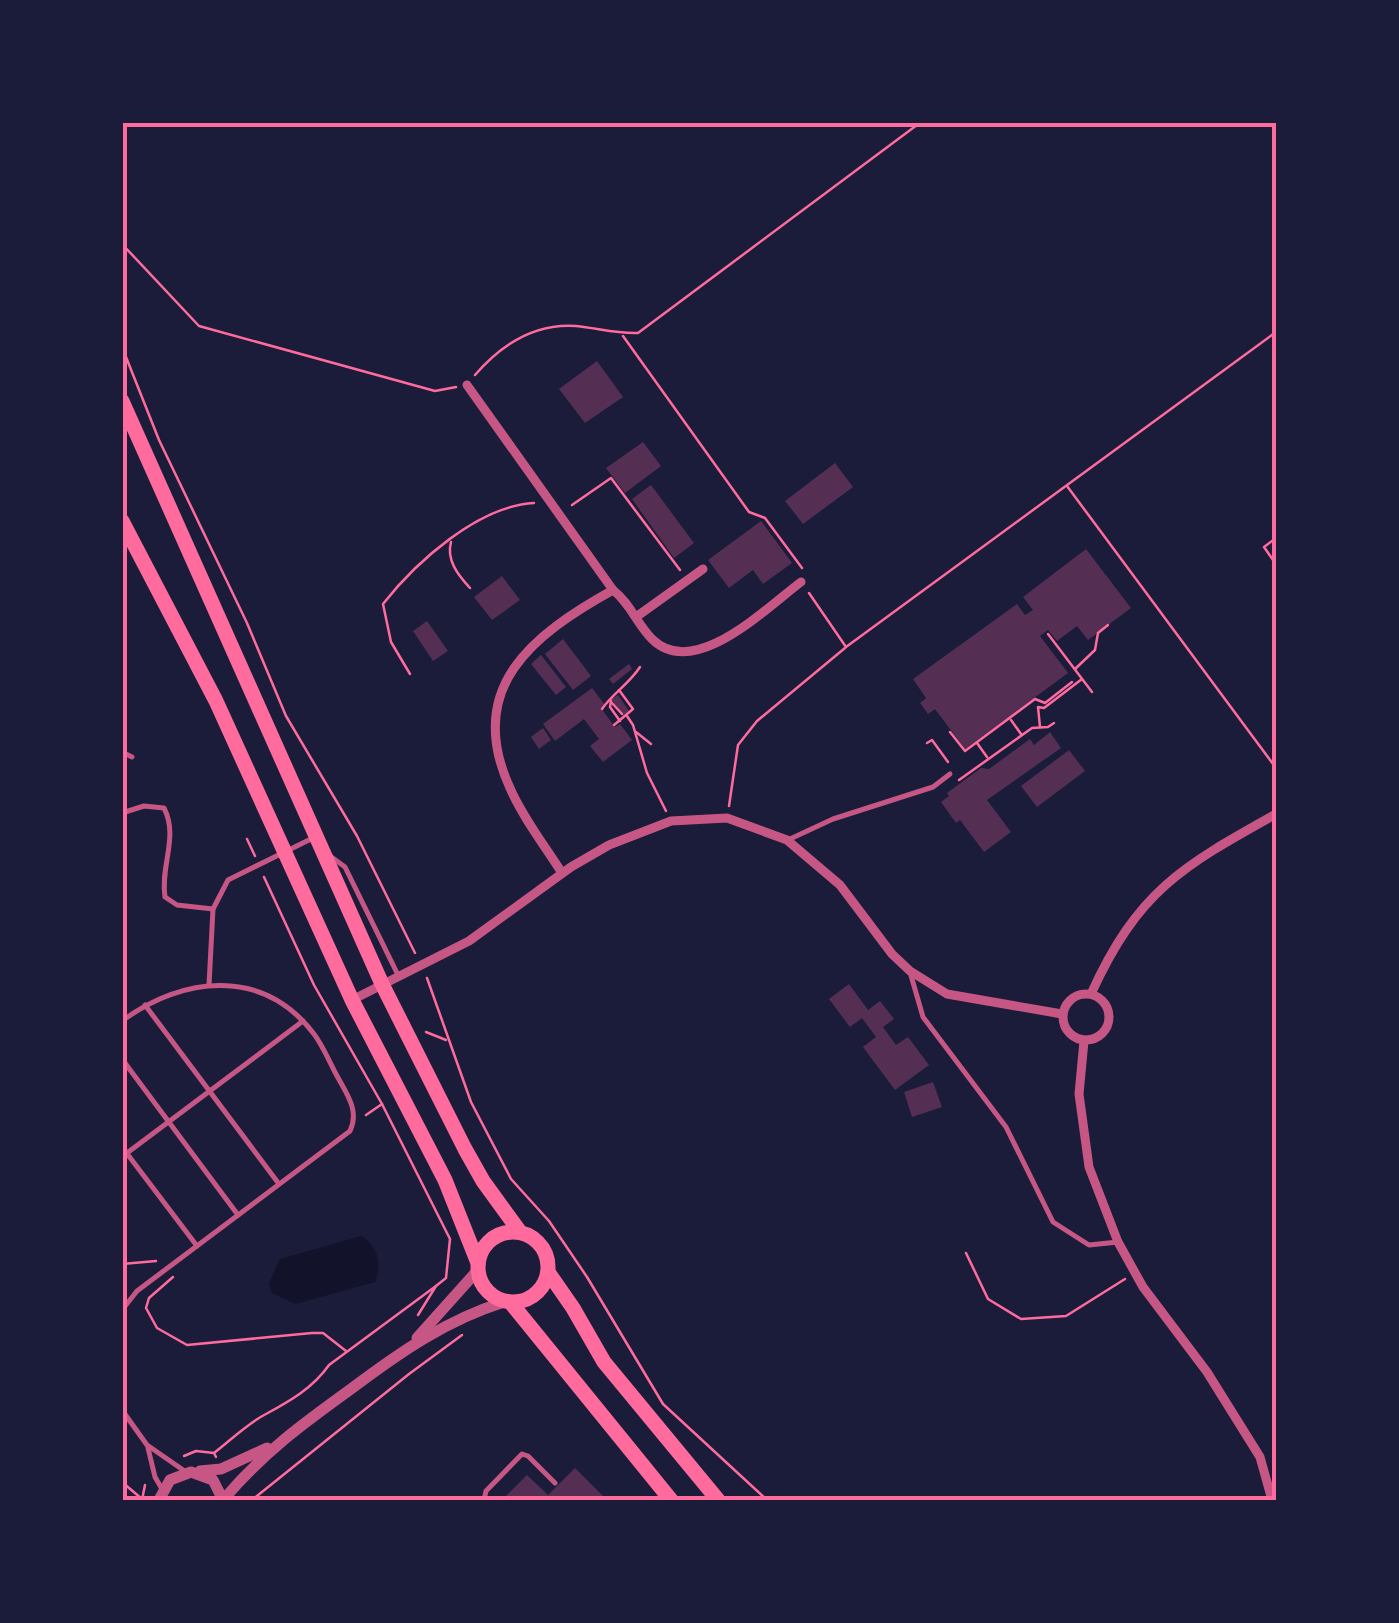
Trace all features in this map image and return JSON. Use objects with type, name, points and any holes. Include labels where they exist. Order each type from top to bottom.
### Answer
[{"type":"main road","points":[[122,401],[382,984],[483,1181],[520,1232],[538,1242],[548,1261],[545,1282],[531,1298],[508,1302]]},
{"type":"main road","points":[[122,521],[216,700],[352,1000],[445,1180],[487,1292],[508,1302],[669,1500],[694,1475]]},
{"type":"main road","points":[[478,1267],[488,1242],[508,1232],[520,1232]]},
{"type":"main road","points":[[548,1272],[574,1308],[604,1362],[718,1500]]},
{"type":"street","points":[[466,385],[612,590],[654,642],[679,654],[712,648],[801,582]]},
{"type":"street","points":[[636,617],[702,568]]},
{"type":"street","points":[[562,873],[510,789],[499,756],[494,740],[501,686],[524,652],[612,590]]},
{"type":"street","points":[[1091,994],[1130,920],[1156,892],[1187,867],[1276,814]]},
{"type":"street","points":[[352,1000],[469,941],[562,873],[609,845],[671,822],[727,818],[787,840],[840,885],[892,954],[910,971],[947,994],[1062,1014]]},
{"type":"street","points":[[1091,994],[1107,1006],[1109,1023],[1100,1036],[1084,1041],[1067,1032],[1062,1014],[1070,1000],[1091,994]]},
{"type":"street","points":[[1084,1041],[1079,1094],[1089,1167],[1118,1242],[1260,1457],[1272,1500]]},
{"type":"street","points":[[411,1344],[478,1267]]},
{"type":"street","points":[[191,1472],[213,1480],[223,1500],[272,1446],[411,1344],[472,1312],[508,1302]]},
{"type":"street","points":[[160,1497],[175,1476],[221,1468],[272,1446]]},
{"type":"lane","points":[[122,752],[132,757]]},
{"type":"lane","points":[[787,840],[833,819],[933,788],[950,774]]},
{"type":"lane","points":[[122,813],[144,806],[164,808],[171,822],[162,880],[165,897],[177,906],[212,909]]},
{"type":"lane","points":[[209,985],[212,909],[228,880],[284,851],[317,843],[345,867],[399,976]]},
{"type":"lane","points":[[910,971],[922,1017],[1006,1127],[1053,1222],[1089,1245],[1118,1242]]},
{"type":"lane","points":[[122,1021],[145,1004],[182,989],[232,985],[259,992],[287,1007],[316,1036],[353,1106],[355,1120],[350,1131],[137,1292],[122,1310]]},
{"type":"lane","points":[[145,1004],[279,1184]]},
{"type":"lane","points":[[127,1154],[303,1021]]},
{"type":"lane","points":[[122,1060],[238,1215]]},
{"type":"lane","points":[[122,1147],[197,1246]]},
{"type":"lane","points":[[122,1410],[147,1445],[160,1497]]},
{"type":"lane","points":[[147,1445],[191,1472]]},
{"type":"lane","points":[[484,1500],[486,1491],[522,1454],[555,1483]]},
{"type":"path","points":[[122,244],[199,326],[435,391],[466,385],[492,354],[537,328],[575,326],[638,334],[921,122]]},
{"type":"path","points":[[727,818],[738,745],[757,721],[846,647],[1276,332]]},
{"type":"path","points":[[622,334],[748,512],[764,518],[803,569],[801,582],[846,647]]},
{"type":"path","points":[[122,347],[141,386],[159,440],[247,623],[286,716],[357,836],[421,965],[471,1102],[510,1179],[549,1221],[664,1404],[766,1500]]},
{"type":"path","points":[[122,377],[132,374]]},
{"type":"path","points":[[410,674],[390,642],[383,604],[409,571],[480,519],[502,509],[535,502],[571,506],[611,478],[688,579]]},
{"type":"path","points":[[1066,485],[1276,768]]},
{"type":"path","points":[[1276,538],[1264,547],[1273,560],[1276,558]]},
{"type":"path","points":[[451,540],[448,551],[453,565],[470,588]]},
{"type":"path","points":[[1075,669],[1096,650],[1098,633],[1108,625]]},
{"type":"path","points":[[1048,634],[1092,692]]},
{"type":"path","points":[[602,709],[606,699],[640,667]]},
{"type":"path","points":[[1038,707],[1044,708],[1082,679]]},
{"type":"path","points":[[950,732],[964,751],[1035,699],[1045,703],[1072,682]]},
{"type":"path","points":[[614,725],[633,710],[619,690]]},
{"type":"path","points":[[1040,701],[1040,728]]},
{"type":"path","points":[[620,721],[613,705],[634,730],[647,774],[671,822]]},
{"type":"path","points":[[1010,718],[1022,735]]},
{"type":"path","points":[[927,743],[932,740],[961,779],[1032,728],[1054,723]]},
{"type":"path","points":[[634,730],[651,744]]},
{"type":"path","points":[[977,743],[988,758]]},
{"type":"path","points":[[183,1456],[196,1451],[214,1453],[265,1414],[281,1408],[347,1352],[446,1278],[450,1239],[382,1104],[314,984],[270,890]]},
{"type":"path","points":[[355,1120],[382,1104]]},
{"type":"path","points":[[966,1253],[988,1299],[1021,1319],[1066,1316],[1135,1273]]},
{"type":"path","points":[[122,1264],[159,1260],[173,1275],[173,1280],[149,1298],[146,1308],[150,1319],[168,1337],[187,1345],[323,1333],[347,1352]]},
{"type":"path","points":[[417,1316],[436,1286]]},
{"type":"path","points":[[252,1500],[408,1374],[472,1328]]},
{"type":"path","points":[[214,1453],[221,1468]]},
{"type":"path","points":[[122,1482],[142,1500]]},
{"type":"path","points":[[142,1500],[145,1485]]},
{"type":"shaded area","points":[[361,1236],[377,1256],[375,1282],[295,1304],[272,1293],[269,1283],[280,1259]]},
{"type":"building","points":[[597,361],[623,397],[585,423],[559,389]]},
{"type":"building","points":[[643,442],[661,466],[625,493],[606,468]]},
{"type":"building","points":[[835,463],[853,487],[803,524],[785,501]]},
{"type":"building","points":[[651,485],[694,543],[674,558],[632,499]]},
{"type":"building","points":[[761,521],[792,563],[763,584],[753,570],[729,588],[708,560]]},
{"type":"building","points":[[1086,549],[1131,608],[1088,640],[1077,626],[1057,641],[1048,630],[1040,636],[1068,673],[965,749],[935,709],[928,714],[920,703],[926,698],[913,679],[1017,604],[1025,615],[1033,610],[1023,597]]},
{"type":"building","points":[[502,576],[520,600],[492,620],[474,597]]},
{"type":"building","points":[[427,621],[448,651],[433,661],[413,631]]},
{"type":"building","points":[[563,639],[591,676],[573,690],[545,654]]},
{"type":"building","points":[[541,655],[566,687],[556,695],[531,664]]},
{"type":"building","points":[[629,664],[632,669],[613,684],[609,679]]},
{"type":"building","points":[[592,688],[615,727],[620,724],[632,740],[603,762],[590,746],[599,739],[584,719],[555,741],[543,724]]},
{"type":"building","points":[[618,695],[629,711],[623,715],[611,699]]},
{"type":"building","points":[[543,728],[551,740],[539,749],[531,737]]},
{"type":"building","points":[[1050,732],[1061,748],[987,800],[1011,832],[984,852],[941,802],[981,768],[989,769],[1030,739],[1034,745]]},
{"type":"building","points":[[1069,750],[1085,771],[1037,807],[1021,786]]},
{"type":"building","points":[[849,984],[868,1010],[880,1001],[894,1019],[883,1027],[896,1045],[908,1037],[929,1065],[895,1090],[863,1047],[876,1037],[862,1018],[850,1027],[829,999]]},
{"type":"building","points":[[933,1082],[942,1107],[912,1117],[904,1092]]},
{"type":"building","points":[[575,1468],[607,1500],[511,1500],[506,1496],[527,1475],[548,1495]]}]
